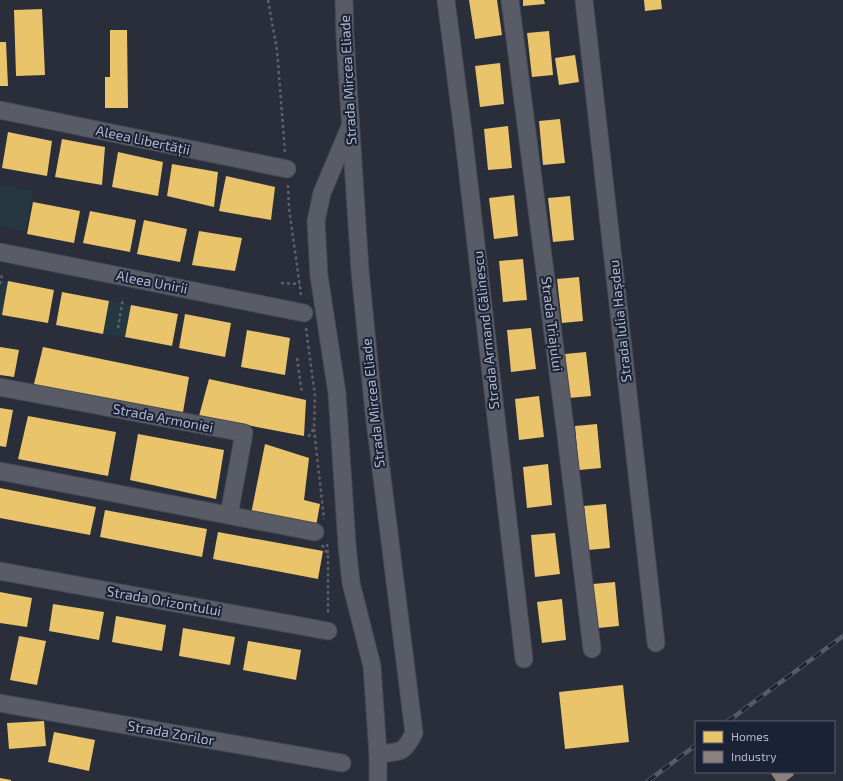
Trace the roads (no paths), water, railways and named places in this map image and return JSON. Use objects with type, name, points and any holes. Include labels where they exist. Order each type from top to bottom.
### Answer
[{"type":"street","name":"Strada Mircea Eliade","points":[[344,0],[360,271],[374,413],[414,733],[408,745],[401,751],[378,754]]},
{"type":"street","name":"Strada Armand Călinescu","points":[[446,0],[464,132],[524,659]]},
{"type":"street","name":"Strada Triajului","points":[[510,0],[592,649]]},
{"type":"street","name":"Strada Iulia Hașdeu","points":[[584,0],[656,643]]},
{"type":"street","name":"Aleea Libertății","points":[[0,110],[287,169]]},
{"type":"street","points":[[351,124],[322,193],[316,221],[319,276],[337,393],[351,583],[372,666],[378,754],[378,781]]},
{"type":"street","name":"Aleea Unirii","points":[[0,252],[304,313]]},
{"type":"street","name":"Strada Armoniei","points":[[0,387],[244,433],[229,515]]},
{"type":"street","points":[[0,471],[229,515],[322,531]]},
{"type":"street","name":"Strada Orizontului","points":[[0,571],[328,631]]},
{"type":"street","name":"Strada Zorilor","points":[[0,703],[342,763]]},
{"type":"railway","points":[[728,721],[843,636]]},
{"type":"railway","points":[[648,781],[695,746]]}]
